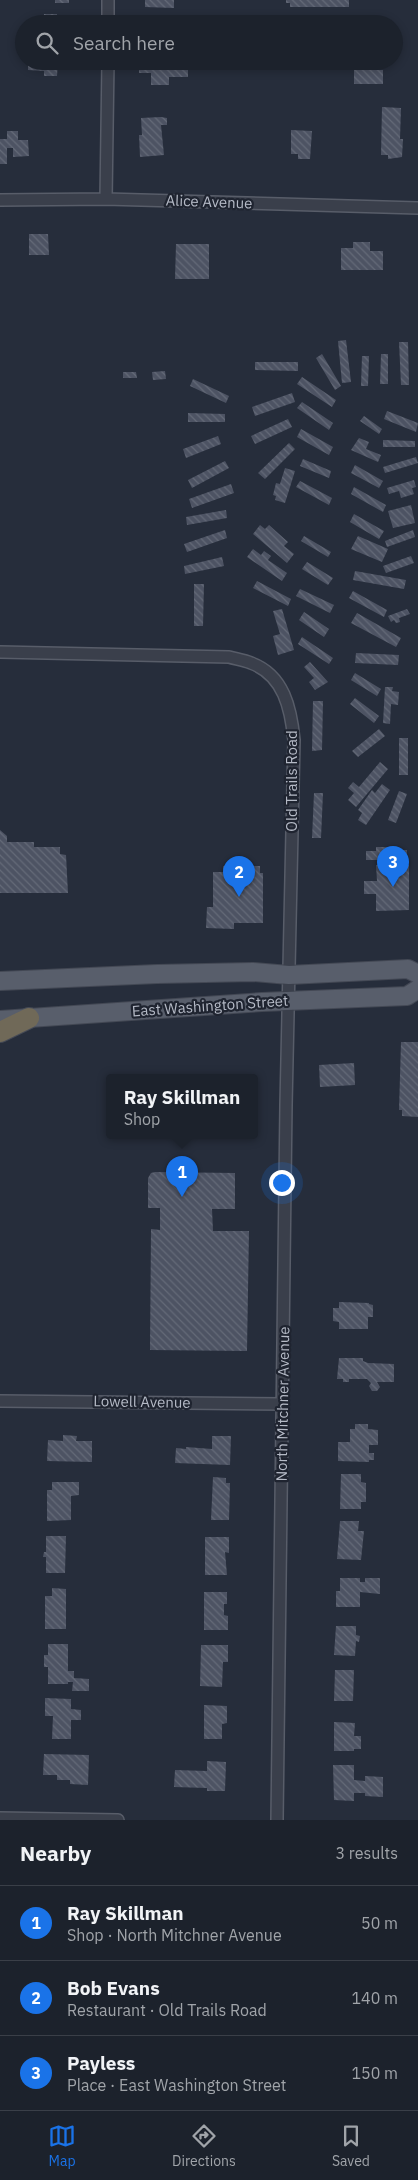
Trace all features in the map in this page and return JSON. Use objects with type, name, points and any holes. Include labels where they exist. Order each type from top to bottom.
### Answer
[{"type":"highway","points":[[0,1032],[29,1018]]},
{"type":"main road","name":"East Washington Street","points":[[0,1020],[289,988],[408,969],[418,974]]},
{"type":"main road","name":"East Washington Street","points":[[0,980],[254,972],[289,988],[407,996],[418,989]]},
{"type":"street","points":[[108,0],[108,15]]},
{"type":"street","points":[[106,199],[108,70]]},
{"type":"street","name":"Alice Avenue","points":[[0,200],[106,199],[418,208]]},
{"type":"street","name":"Old Trails Road","points":[[0,652],[228,657],[252,663],[277,682],[289,705],[294,740],[289,988]]},
{"type":"street","name":"North Mitchner Avenue","points":[[278,1820],[289,988]]},
{"type":"street","name":"Lowell Avenue","points":[[0,1401],[283,1404]]},
{"type":"street","points":[[0,1818],[118,1820]]},
{"type":"building","points":[[55,0],[69,0],[69,3],[55,3]]},
{"type":"building","points":[[145,0],[174,0],[174,8],[145,7]]},
{"type":"building","points":[[286,0],[349,0],[349,7],[290,7],[290,3],[286,3]]},
{"type":"building","points":[[28,70],[57,70],[57,76],[44,76],[44,71]]},
{"type":"building","points":[[139,70],[188,70],[188,77],[169,77],[169,85],[151,85],[151,73],[139,73]]},
{"type":"building","points":[[354,70],[383,70],[383,84],[354,84]]},
{"type":"building","points":[[382,107],[401,108],[400,139],[403,139],[402,157],[388,159],[388,155],[381,155]]},
{"type":"building","points":[[141,118],[167,118],[167,125],[161,125],[164,155],[140,157],[139,135],[142,135]]},
{"type":"building","points":[[291,130],[312,131],[310,159],[298,159],[298,154],[291,154]]},
{"type":"building","points":[[7,131],[18,131],[18,140],[28,140],[29,156],[13,157],[13,148],[7,148],[7,164],[0,164],[0,139],[7,139]]},
{"type":"building","points":[[29,234],[48,234],[49,255],[29,255]]},
{"type":"building","points":[[353,242],[370,242],[370,251],[383,251],[383,270],[341,270],[341,248],[353,248]]},
{"type":"building","points":[[176,244],[209,244],[209,279],[175,279]]},
{"type":"building","points":[[346,340],[351,382],[342,383],[338,341]]},
{"type":"building","points":[[399,342],[408,342],[409,385],[401,385]]},
{"type":"building","points":[[322,354],[341,386],[335,390],[316,358]]},
{"type":"building","points":[[381,354],[388,354],[388,384],[380,384]]},
{"type":"building","points":[[362,356],[369,356],[368,386],[361,386]]},
{"type":"building","points":[[255,362],[298,362],[298,371],[255,370]]},
{"type":"building","points":[[165,371],[166,379],[153,380],[152,372]]},
{"type":"building","points":[[123,372],[136,372],[137,378],[123,378]]},
{"type":"building","points":[[302,377],[336,400],[332,407],[297,384]]},
{"type":"building","points":[[193,379],[229,396],[226,403],[190,386]]},
{"type":"building","points":[[292,393],[295,402],[255,416],[252,407]]},
{"type":"building","points":[[302,402],[333,423],[329,430],[297,408]]},
{"type":"building","points":[[387,411],[418,423],[416,432],[384,419]]},
{"type":"building","points":[[188,413],[225,414],[225,422],[188,422]]},
{"type":"building","points":[[364,416],[382,429],[379,434],[360,421]]},
{"type":"building","points":[[288,419],[292,427],[255,444],[251,436]]},
{"type":"building","points":[[301,429],[333,447],[329,455],[297,437]]},
{"type":"building","points":[[218,436],[221,444],[186,458],[183,449]]},
{"type":"building","points":[[359,438],[369,442],[366,449],[381,455],[378,462],[351,450]]},
{"type":"building","points":[[383,440],[415,441],[415,447],[383,447]]},
{"type":"building","points":[[289,443],[295,449],[265,479],[258,473]]},
{"type":"building","points":[[416,457],[418,463],[385,473],[383,467]]},
{"type":"building","points":[[303,459],[331,471],[329,478],[300,466]]},
{"type":"building","points":[[225,461],[229,468],[192,488],[188,480]]},
{"type":"building","points":[[355,465],[383,481],[379,488],[351,473]]},
{"type":"building","points":[[285,468],[295,471],[285,503],[275,500],[276,496],[273,495],[276,483],[280,484]]},
{"type":"building","points":[[414,480],[416,487],[412,488],[414,494],[401,498],[399,491],[389,494],[387,488]]},
{"type":"building","points":[[300,481],[332,498],[329,505],[296,487]]},
{"type":"building","points":[[231,484],[234,493],[192,508],[189,499]]},
{"type":"building","points":[[354,487],[386,505],[383,512],[351,494]]},
{"type":"building","points":[[411,505],[415,523],[393,528],[388,511]]},
{"type":"building","points":[[226,510],[227,518],[187,525],[186,517]]},
{"type":"building","points":[[354,514],[384,531],[379,539],[350,522]]},
{"type":"building","points":[[260,525],[265,529],[269,525],[288,542],[284,546],[294,554],[287,563],[253,534]]},
{"type":"building","points":[[225,530],[227,538],[187,552],[184,544]]},
{"type":"building","points":[[413,530],[415,537],[387,547],[385,541]]},
{"type":"building","points":[[304,536],[331,552],[328,557],[301,541]]},
{"type":"building","points":[[358,536],[388,549],[382,562],[351,549]]},
{"type":"building","points":[[253,549],[261,555],[264,551],[271,556],[268,560],[287,573],[282,581],[247,557]]},
{"type":"building","points":[[411,556],[414,563],[386,573],[383,566]]},
{"type":"building","points":[[222,557],[224,566],[185,574],[184,566]]},
{"type":"building","points":[[307,562],[333,578],[328,585],[302,569]]},
{"type":"building","points":[[355,571],[406,580],[404,589],[353,580]]},
{"type":"building","points":[[257,581],[291,599],[288,606],[253,588]]},
{"type":"building","points":[[194,584],[204,584],[203,626],[194,626]]},
{"type":"building","points":[[300,589],[334,605],[330,613],[296,596]]},
{"type":"building","points":[[353,591],[387,610],[384,617],[349,598]]},
{"type":"building","points":[[282,609],[294,650],[278,655],[273,636],[280,634],[273,611]]},
{"type":"building","points":[[407,609],[410,614],[399,618],[400,622],[396,623],[394,620],[391,622],[388,616]]},
{"type":"building","points":[[304,612],[329,629],[324,637],[299,620]]},
{"type":"building","points":[[357,613],[401,638],[396,647],[351,623]]},
{"type":"building","points":[[302,637],[333,658],[329,664],[298,644]]},
{"type":"building","points":[[356,653],[399,655],[398,665],[355,663]]},
{"type":"building","points":[[310,662],[328,682],[315,690],[309,682],[314,678],[304,667]]},
{"type":"building","points":[[355,673],[381,689],[377,696],[351,680]]},
{"type":"building","points":[[385,687],[393,687],[392,691],[399,692],[398,705],[391,704],[390,724],[383,723]]},
{"type":"building","points":[[355,698],[379,716],[374,723],[350,704]]},
{"type":"building","points":[[313,701],[323,701],[322,750],[312,751]]},
{"type":"building","points":[[379,729],[385,736],[358,757],[352,751]]},
{"type":"building","points":[[399,738],[408,738],[408,775],[399,775]]},
{"type":"building","points":[[380,762],[388,769],[356,807],[348,800],[354,793],[348,788],[353,782],[359,787]]},
{"type":"building","points":[[382,784],[390,790],[366,825],[358,820],[362,813],[358,810],[372,790],[375,793]]},
{"type":"building","points":[[399,791],[407,794],[396,823],[388,820]]},
{"type":"building","points":[[314,793],[323,793],[321,838],[312,838]]},
{"type":"building","points":[[0,830],[7,836],[7,842],[34,842],[34,847],[60,847],[60,854],[66,855],[68,893],[0,893]]},
{"type":"building","points":[[376,847],[397,847],[397,850],[407,850],[407,860],[366,860],[366,851],[376,851]]},
{"type":"building","points":[[376,865],[409,865],[409,910],[376,911],[376,894],[364,894],[364,881],[377,881]]},
{"type":"building","points":[[223,866],[260,866],[260,873],[263,873],[263,923],[234,923],[234,929],[206,928],[207,907],[213,907],[213,872],[223,872]]},
{"type":"building","points":[[401,1042],[418,1042],[418,1117],[402,1116],[402,1110],[399,1110]]},
{"type":"building","points":[[354,1063],[355,1085],[320,1087],[319,1065]]},
{"type":"building","points":[[151,1173],[235,1173],[235,1209],[212,1209],[213,1231],[249,1231],[247,1351],[150,1350],[151,1229],[160,1230],[160,1208],[148,1208],[148,1178]]},
{"type":"building","points":[[339,1302],[369,1303],[373,1305],[373,1317],[368,1317],[368,1329],[339,1329],[339,1322],[333,1321],[333,1308],[339,1308]]},
{"type":"building","points":[[339,1358],[363,1358],[363,1361],[368,1363],[394,1364],[394,1382],[377,1382],[380,1387],[377,1391],[372,1391],[369,1386],[371,1383],[367,1379],[349,1379],[349,1382],[343,1382],[343,1379],[337,1379]]},
{"type":"building","points":[[355,1424],[368,1424],[368,1429],[378,1430],[378,1445],[369,1445],[369,1453],[374,1453],[374,1460],[369,1460],[369,1462],[338,1461],[338,1442],[350,1442],[350,1429],[355,1429]]},
{"type":"building","points":[[63,1435],[77,1436],[76,1441],[92,1441],[92,1462],[47,1461],[48,1440],[63,1441]]},
{"type":"building","points":[[212,1436],[231,1436],[230,1465],[175,1463],[176,1448],[212,1449]]},
{"type":"building","points":[[341,1474],[361,1474],[361,1482],[366,1483],[366,1502],[361,1502],[361,1509],[340,1509]]},
{"type":"building","points":[[213,1477],[226,1478],[226,1483],[230,1483],[229,1520],[211,1520]]},
{"type":"building","points":[[52,1482],[79,1482],[79,1495],[71,1496],[71,1520],[47,1521],[47,1490],[52,1490]]},
{"type":"building","points":[[340,1521],[359,1521],[358,1531],[364,1531],[361,1560],[337,1559]]},
{"type":"building","points":[[46,1536],[66,1536],[65,1573],[46,1573],[46,1557],[43,1557],[44,1552],[46,1552]]},
{"type":"building","points":[[205,1537],[229,1537],[229,1553],[225,1552],[227,1575],[205,1575]]},
{"type":"building","points":[[340,1578],[360,1578],[360,1582],[365,1582],[365,1578],[380,1578],[380,1594],[360,1592],[360,1607],[336,1607],[336,1591],[340,1591]]},
{"type":"building","points":[[52,1588],[66,1589],[66,1629],[45,1629],[45,1596],[52,1596]]},
{"type":"building","points":[[204,1592],[227,1592],[227,1604],[224,1604],[224,1615],[228,1616],[228,1630],[204,1630]]},
{"type":"building","points":[[336,1626],[356,1626],[356,1635],[360,1636],[359,1642],[356,1641],[355,1656],[334,1655]]},
{"type":"building","points":[[48,1644],[68,1644],[68,1671],[74,1671],[74,1678],[89,1679],[89,1691],[72,1691],[73,1682],[68,1682],[68,1684],[48,1684],[48,1667],[44,1667],[44,1655],[48,1655]]},
{"type":"building","points":[[201,1645],[228,1645],[228,1662],[223,1662],[222,1687],[200,1686]]},
{"type":"building","points":[[335,1670],[354,1670],[353,1701],[334,1701]]},
{"type":"building","points":[[45,1698],[71,1699],[71,1709],[81,1710],[81,1720],[71,1720],[71,1739],[52,1739],[53,1716],[45,1716]]},
{"type":"building","points":[[204,1705],[227,1706],[227,1723],[222,1724],[222,1739],[204,1739]]},
{"type":"building","points":[[334,1722],[355,1723],[354,1736],[361,1736],[361,1749],[334,1751]]},
{"type":"building","points":[[44,1754],[89,1755],[88,1785],[70,1784],[70,1780],[57,1780],[57,1775],[43,1775]]},
{"type":"building","points":[[207,1761],[226,1762],[225,1791],[207,1791],[207,1788],[174,1787],[175,1770],[207,1771]]},
{"type":"building","points":[[333,1765],[354,1765],[354,1780],[365,1781],[365,1776],[383,1777],[383,1797],[365,1796],[365,1793],[354,1793],[354,1801],[334,1800]]},
{"type":"place","name":"Payless","points":[[393,887]]},
{"type":"place","name":"Bob Evans","points":[[239,897]]},
{"type":"place","name":"Ray Skillman","points":[[182,1197]]}]
